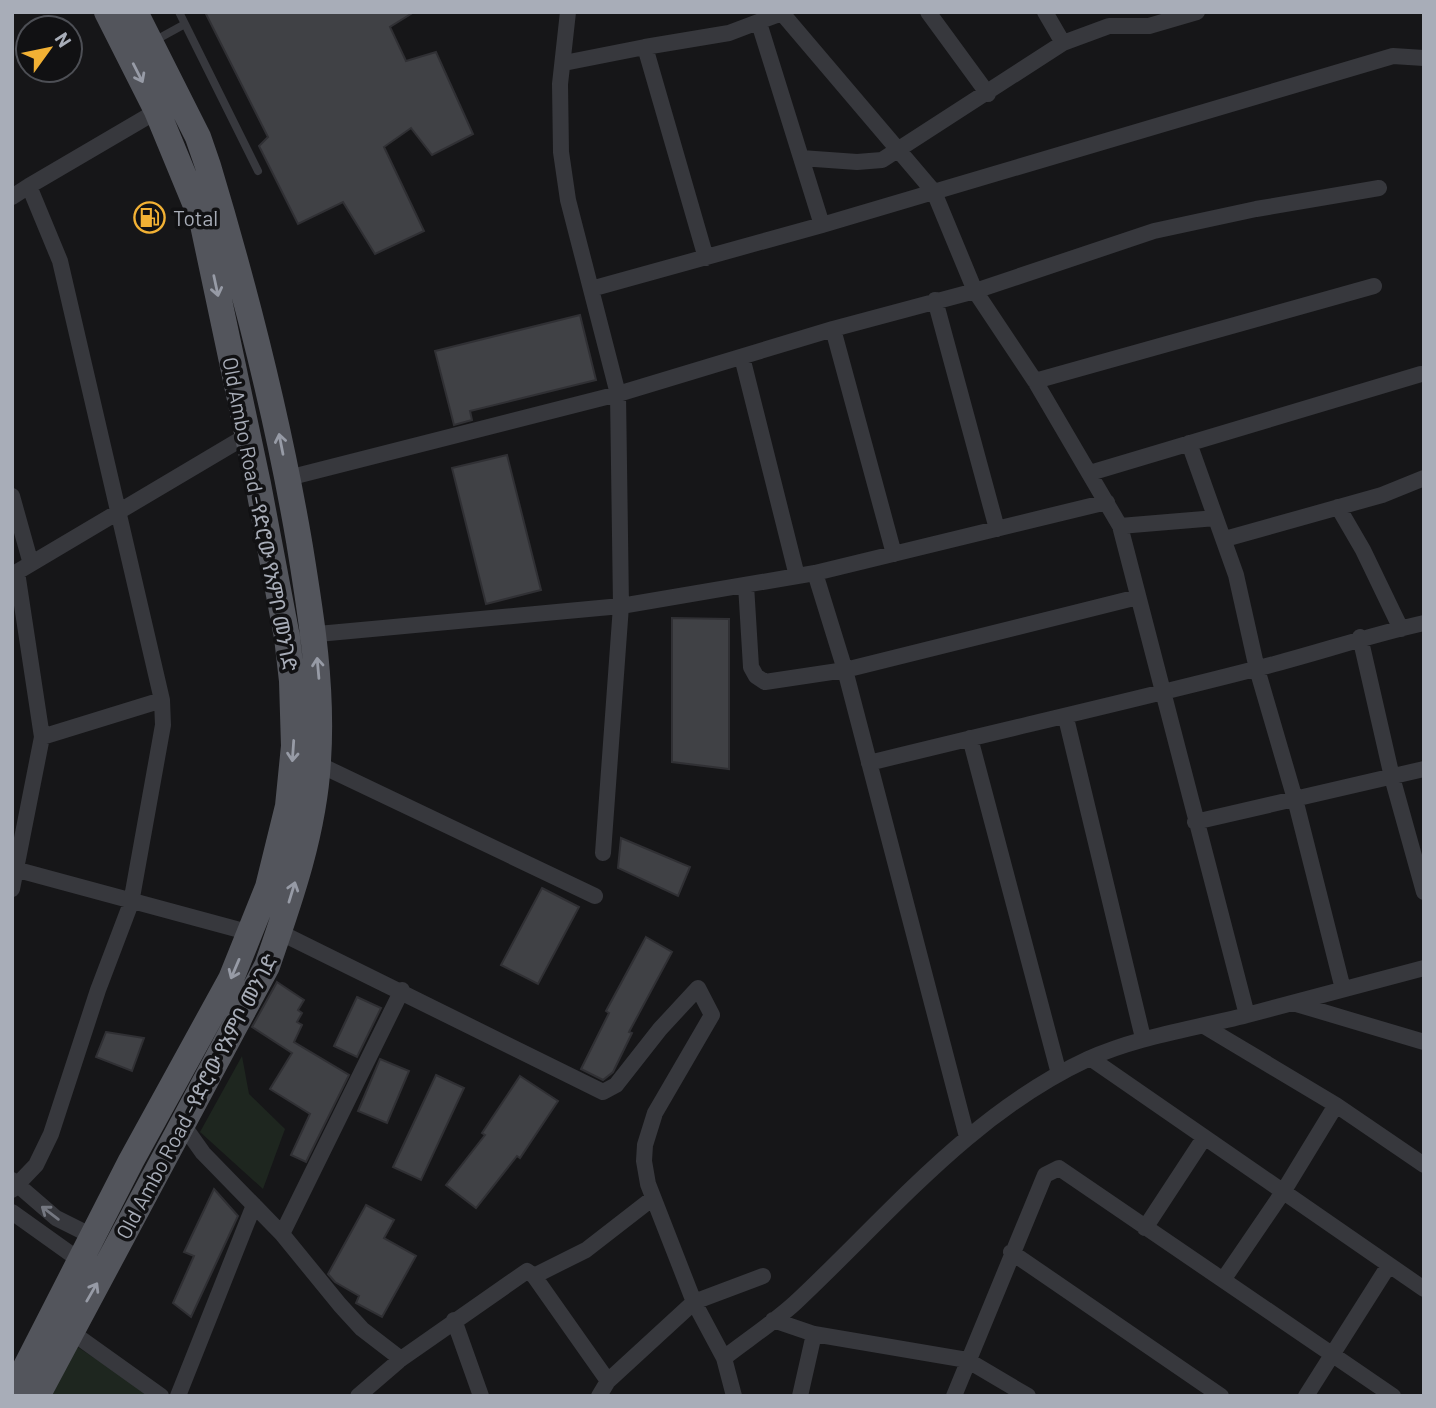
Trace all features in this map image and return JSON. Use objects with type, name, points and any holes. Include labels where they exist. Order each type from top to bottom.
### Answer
[{"type":"main road","name":"Old Ambo Road -የድሮው የአምቦ መንገድ","points":[[12,1394],[82,1262],[131,1161],[232,979],[268,887],[288,806],[294,712],[287,637],[248,435],[202,220],[157,111],[107,12]]},
{"type":"main road","name":"Old Ambo Road -የድሮው የአምቦ መንገድ","points":[[37,1396],[181,1122],[267,966],[293,892],[309,824],[318,764],[320,717],[315,635],[288,478],[232,249],[208,166],[198,136],[135,12]]},
{"type":"street","points":[[568,12],[564,63],[559,84],[561,152],[568,200],[618,394],[621,606],[603,853]]},
{"type":"street","points":[[928,12],[988,94]]},
{"type":"street","points":[[1045,12],[1063,43]]},
{"type":"street","points":[[801,158],[857,162],[882,160],[988,94],[1063,43],[1109,26],[1197,12]]},
{"type":"street","points":[[564,63],[645,47],[685,43],[758,23],[782,13],[934,192],[975,291],[1035,381],[1120,527],[1247,1015]]},
{"type":"street","points":[[758,23],[822,225]]},
{"type":"street","points":[[645,47],[706,258]]},
{"type":"street","points":[[591,289],[822,225],[1393,56],[1424,58]]},
{"type":"street","points":[[12,197],[157,111]]},
{"type":"street","points":[[29,186],[60,261],[162,700],[161,751],[131,903],[98,990],[51,1135],[36,1165],[14,1186],[56,1218],[94,1237]]},
{"type":"street","points":[[288,478],[618,394],[833,329],[975,291],[1154,231],[1256,208],[1379,188]]},
{"type":"street","points":[[1035,381],[1374,286]]},
{"type":"street","points":[[935,300],[997,529]]},
{"type":"street","points":[[833,329],[894,554]]},
{"type":"street","points":[[742,357],[797,576]]},
{"type":"street","points":[[1090,472],[1421,374]]},
{"type":"street","points":[[12,888],[18,870],[42,737],[14,574],[248,435]]},
{"type":"street","points":[[1189,443],[1225,539],[1343,989]]},
{"type":"street","points":[[1225,539],[1338,507],[1424,478]]},
{"type":"street","points":[[12,496],[31,564]]},
{"type":"street","points":[[287,637],[621,606],[815,573],[1107,502]]},
{"type":"street","points":[[1338,507],[1363,550],[1401,629]]},
{"type":"street","points":[[1120,527],[1216,518]]},
{"type":"street","points":[[815,573],[845,670],[967,1137]]},
{"type":"street","points":[[746,585],[751,667],[756,676],[765,682],[845,670],[1138,597]]},
{"type":"street","points":[[869,763],[1066,718],[1161,691],[1257,669],[1360,637],[1424,624]]},
{"type":"street","points":[[1360,637],[1391,777],[1424,891]]},
{"type":"street","points":[[42,737],[162,700]]},
{"type":"street","points":[[1066,718],[1143,1038]]},
{"type":"street","points":[[970,738],[1059,1074]]},
{"type":"street","points":[[318,764],[594,896]]},
{"type":"street","points":[[1195,822],[1424,769]]},
{"type":"street","points":[[18,870],[131,903],[251,933]]},
{"type":"street","points":[[279,932],[402,990],[603,1092],[616,1085],[660,1029],[698,988],[712,1015],[650,1125],[644,1161],[653,1198],[694,1302],[724,1358],[734,1396]]},
{"type":"street","points":[[724,1358],[773,1320],[967,1137],[1014,1100],[1059,1074],[1090,1058],[1143,1038],[1204,1026],[1424,968]]},
{"type":"street","points":[[282,1234],[402,990]]},
{"type":"street","points":[[1293,1003],[1424,1042]]},
{"type":"street","points":[[1204,1026],[1336,1105],[1424,1165]]},
{"type":"street","points":[[1090,1058],[1424,1289]]},
{"type":"street","points":[[1223,1280],[1283,1192],[1336,1105]]},
{"type":"street","points":[[181,1122],[202,1153],[282,1234],[340,1305],[362,1328],[401,1359]]},
{"type":"street","points":[[1145,1228],[1204,1138]]},
{"type":"street","points":[[954,1396],[1011,1252],[1045,1175],[1059,1168],[1394,1396]]},
{"type":"street","points":[[534,1276],[586,1250],[653,1198]]},
{"type":"street","points":[[178,1396],[254,1205]]},
{"type":"street","points":[[12,1212],[82,1262]]},
{"type":"street","points":[[1011,1252],[1221,1396]]},
{"type":"street","points":[[1306,1396],[1390,1265]]},
{"type":"street","points":[[358,1396],[401,1359],[527,1271],[534,1276],[608,1381]]},
{"type":"street","points":[[599,1396],[608,1381],[694,1302],[763,1276]]},
{"type":"street","points":[[454,1320],[481,1396]]},
{"type":"street","points":[[773,1320],[814,1334],[967,1360],[1028,1396]]},
{"type":"street","points":[[70,1331],[160,1396]]},
{"type":"street","points":[[800,1396],[814,1334]]},
{"type":"lane","points":[[179,12],[258,171]]},
{"type":"lane","points":[[150,43],[185,24]]},
{"type":"shaded area","points":[[242,1056],[249,1094],[285,1129],[263,1189],[200,1132]]},
{"type":"shaded area","points":[[73,1344],[151,1395],[152,1396],[47,1396]]},
{"type":"building","points":[[205,12],[414,12],[390,27],[406,61],[436,52],[473,134],[432,155],[411,128],[384,147],[424,231],[375,254],[343,202],[298,224],[259,146],[268,137]]},
{"type":"building","points":[[580,315],[596,380],[470,411],[472,420],[454,425],[435,351]]},
{"type":"building","points":[[507,455],[541,590],[486,604],[452,468]]},
{"type":"building","points":[[672,618],[729,619],[729,769],[672,762]]},
{"type":"building","points":[[621,838],[690,867],[678,896],[618,868]]},
{"type":"building","points":[[542,888],[579,907],[538,984],[501,965]]},
{"type":"building","points":[[646,937],[672,952],[629,1032],[632,1033],[613,1072],[603,1080],[581,1069],[609,1013],[606,1011]]},
{"type":"building","points":[[277,982],[304,1000],[298,1010],[302,1013],[297,1022],[302,1025],[294,1042],[349,1075],[306,1162],[291,1155],[310,1114],[270,1089],[292,1053],[252,1027]]},
{"type":"building","points":[[357,997],[381,1008],[357,1057],[334,1046]]},
{"type":"building","points":[[106,1032],[144,1038],[132,1071],[96,1057]]},
{"type":"building","points":[[380,1059],[409,1071],[387,1123],[358,1111]]},
{"type":"building","points":[[436,1075],[464,1088],[421,1180],[393,1167]]},
{"type":"building","points":[[520,1076],[558,1101],[520,1158],[517,1156],[476,1208],[446,1185],[485,1135],[482,1133]]},
{"type":"building","points":[[214,1189],[238,1216],[191,1317],[173,1303],[194,1256],[184,1252]]},
{"type":"building","points":[[366,1205],[394,1220],[384,1238],[416,1256],[382,1317],[356,1303],[359,1296],[335,1282],[328,1274]]},
{"type":"place","name":"Total","points":[[150,217]]}]
